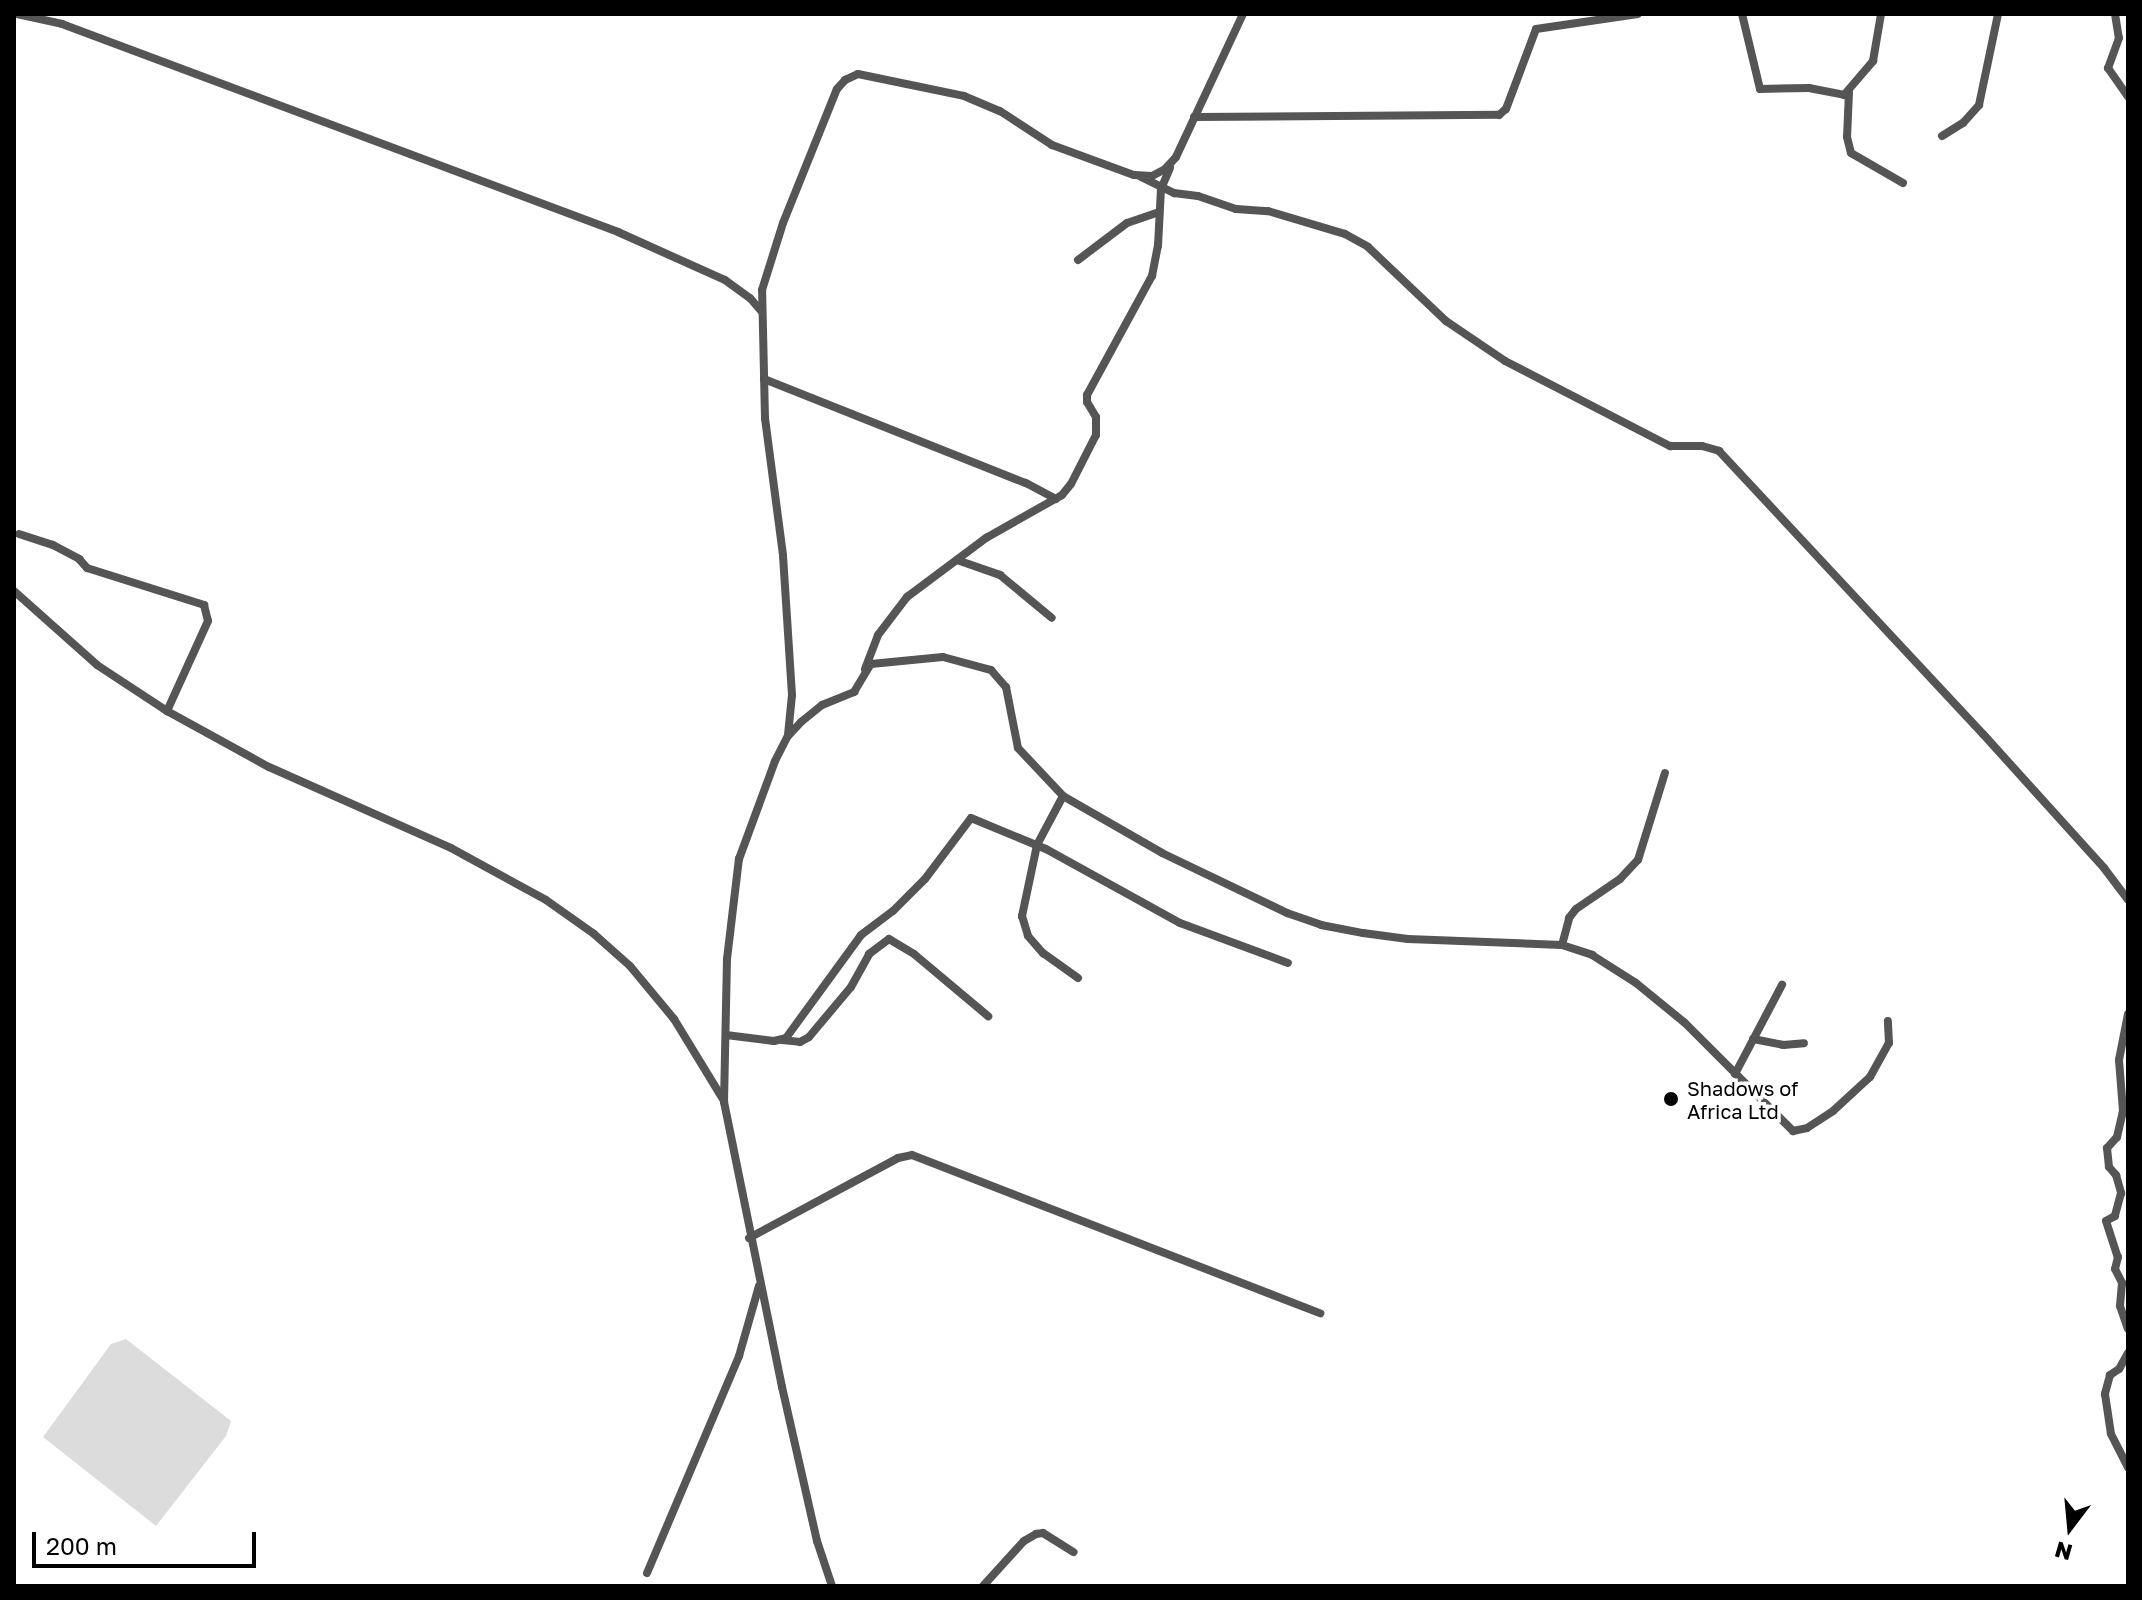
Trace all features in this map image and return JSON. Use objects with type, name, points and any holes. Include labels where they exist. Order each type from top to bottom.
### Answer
[{"type":"street","points":[[17,14],[62,24],[618,232],[725,280],[763,313]]},
{"type":"street","points":[[788,736],[822,705],[854,692],[873,646],[891,614],[913,592],[986,538],[1056,499],[1071,484],[1096,435],[1096,417],[1087,402],[1087,395],[1151,280],[1158,246],[1161,189],[1243,14]]},
{"type":"street","points":[[1194,117],[1499,115],[1506,109],[1536,29],[1638,14]]},
{"type":"street","points":[[1742,14],[1760,89],[1809,88],[1844,95],[1873,61],[1881,14]]},
{"type":"street","points":[[1942,136],[1963,123],[1979,105],[1998,14]]},
{"type":"street","points":[[2115,14],[2120,31],[2108,68],[2128,97]]},
{"type":"street","points":[[832,1586],[804,1486],[759,1285],[724,1102],[729,922],[739,859],[760,794],[788,736],[792,695],[786,597],[765,418],[763,283],[828,106],[840,84],[854,75],[894,80],[975,100],[1000,111],[1043,141],[1141,177],[1161,189],[1198,196],[1236,209],[1286,216],[1354,238],[1375,252],[1446,321],[1505,361],[1670,446],[1702,446],[1719,451],[1983,734],[2104,868],[2128,900]]},
{"type":"street","points":[[1849,92],[1847,137],[1851,153],[1903,183]]},
{"type":"street","points":[[1141,177],[1156,175],[1172,163]]},
{"type":"street","points":[[1078,260],[1127,223],[1159,212]]},
{"type":"street","points":[[764,379],[1037,488],[1056,499]]},
{"type":"street","points":[[19,534],[53,545],[79,559],[87,568],[204,605],[208,621],[167,711]]},
{"type":"street","points":[[957,560],[1000,575],[1052,618]]},
{"type":"street","points":[[14,591],[97,665],[167,711],[269,767],[451,848],[546,900],[594,934],[630,966],[674,1019],[724,1102]]},
{"type":"street","points":[[865,669],[878,661],[900,663],[943,657],[991,670],[1006,687],[1018,748],[1063,796],[1105,823],[1229,887],[1321,925],[1408,939],[1562,945],[1592,955],[1636,983],[1685,1023],[1789,1129],[1799,1131],[1833,1111],[1870,1077],[1889,1043],[1888,1021]]},
{"type":"street","points":[[1562,945],[1569,918],[1576,909],[1620,879],[1638,860],[1665,773]]},
{"type":"street","points":[[1063,796],[1037,845],[1026,887],[1023,927],[1051,960],[1078,978]]},
{"type":"street","points":[[782,1040],[804,1017],[861,935],[893,911],[925,879],[968,819],[1037,845],[1180,923],[1288,963]]},
{"type":"street","points":[[726,1035],[800,1042],[809,1037],[846,994],[869,954],[889,939],[914,954],[988,1016]]},
{"type":"street","points":[[1735,1074],[1782,985]]},
{"type":"street","points":[[2128,1014],[2118,1063],[2123,1111],[2117,1137],[2107,1148],[2109,1167],[2116,1175],[2121,1193],[2115,1216],[2106,1221],[2117,1253],[2115,1270],[2122,1283],[2120,1306],[2128,1329]]},
{"type":"street","points":[[1753,1039],[1783,1045],[1804,1043]]},
{"type":"street","points":[[749,1238],[898,1158],[912,1155],[1320,1313]]},
{"type":"street","points":[[647,1573],[707,1439],[746,1337],[759,1285]]},
{"type":"street","points":[[2128,1353],[2119,1369],[2110,1375],[2105,1394],[2111,1434],[2128,1468]]},
{"type":"street","points":[[983,1586],[1024,1541],[1036,1534],[1043,1533],[1074,1552]]},
{"type":"shaded area","points":[[126,1339],[231,1421],[226,1436],[156,1526],[43,1437],[111,1344]]},
{"type":"place","name":"Shadows of Africa Ltd","points":[[1671,1099]]}]
